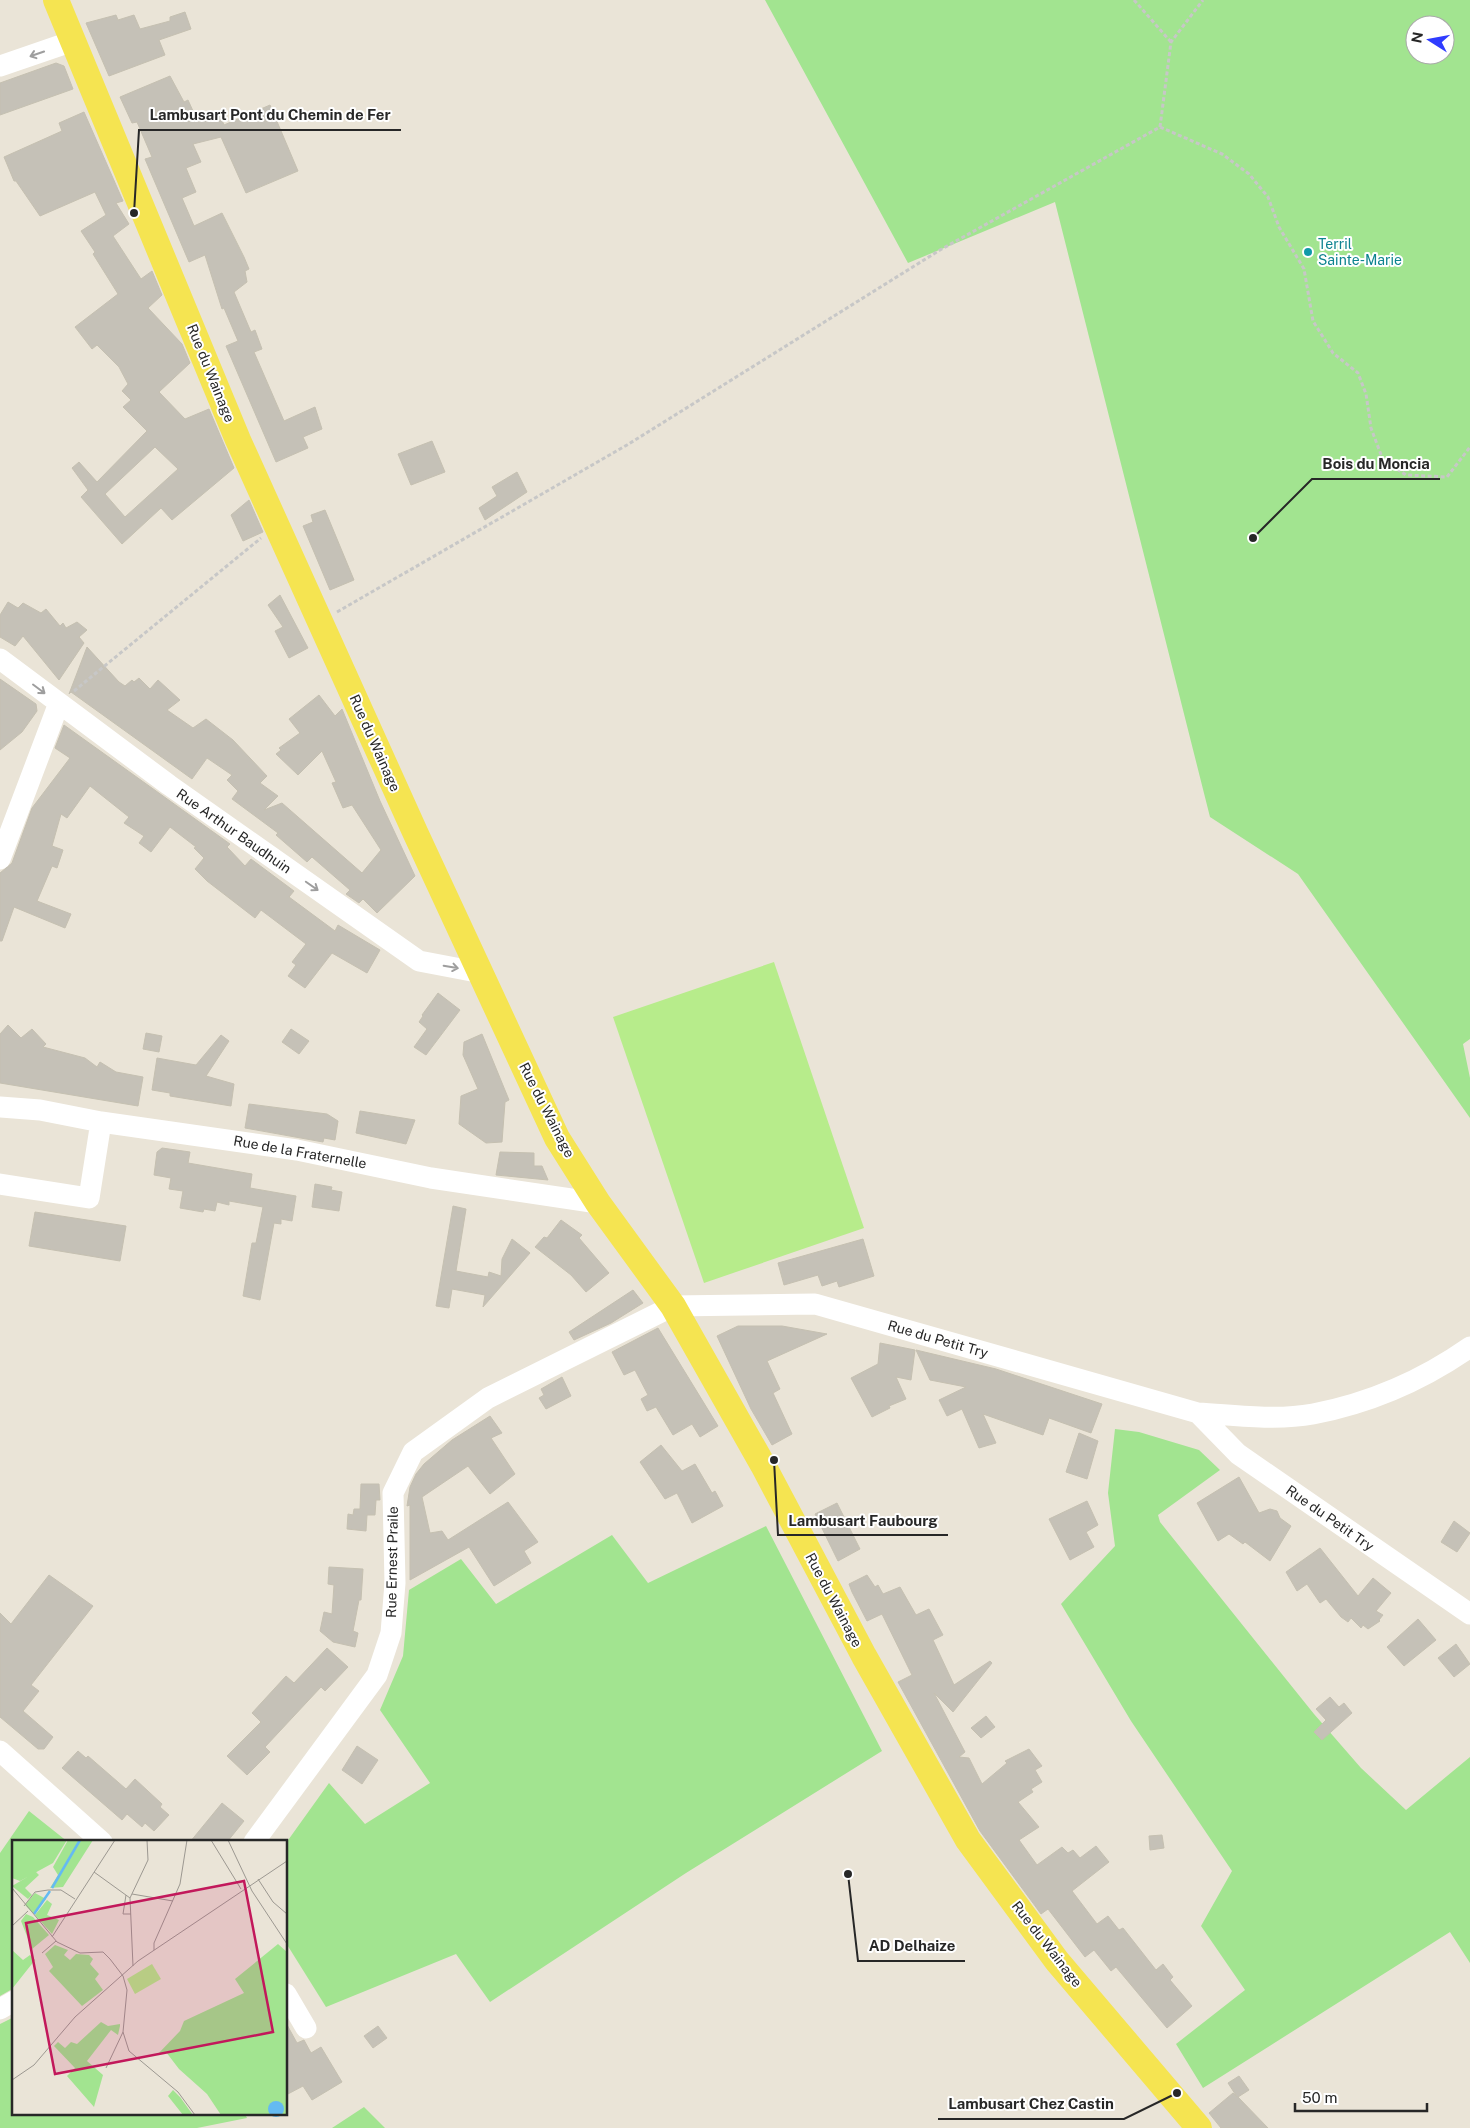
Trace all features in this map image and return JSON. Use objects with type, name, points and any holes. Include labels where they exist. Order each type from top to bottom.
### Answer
[{"type":"main road","name":"Rue du Wainage","points":[[56,1],[238,440],[415,832],[557,1138],[598,1203],[673,1306],[764,1465],[864,1656],[968,1840],[1057,1961],[1199,2128]]},
{"type":"street","points":[[0,66],[73,42]]},
{"type":"street","name":"Rue Arthur Baudhuin","points":[[0,659],[169,785],[419,961],[482,973]]},
{"type":"street","points":[[0,859],[59,703]]},
{"type":"street","name":"Rue de la Fraternelle","points":[[0,1107],[40,1110],[101,1122],[297,1150],[431,1178],[598,1203]]},
{"type":"street","points":[[0,1184],[89,1198],[101,1122]]},
{"type":"street","name":"Rue du Petit Try","points":[[673,1306],[815,1304],[1198,1413],[1259,1417],[1312,1414],[1386,1394],[1440,1368],[1470,1347]]},
{"type":"street","name":"Rue Ernest Praile","points":[[255,1840],[377,1675],[391,1633],[395,1583],[393,1493],[413,1452],[488,1398],[673,1306]]},
{"type":"street","name":"Rue du Petit Try","points":[[1198,1413],[1238,1454],[1470,1614]]},
{"type":"street","points":[[0,1751],[100,1840]]},
{"type":"street","points":[[288,1997],[306,2028]]},
{"type":"street","points":[[0,2009],[12,2002]]},
{"type":"path","points":[[1134,0],[1171,42]]},
{"type":"path","points":[[1160,127],[1171,42],[1204,0]]},
{"type":"path","points":[[1160,127],[1222,154],[1249,174],[1268,198],[1279,227],[1304,269],[1313,321],[1333,353],[1358,373],[1366,394],[1371,428],[1383,460],[1406,475],[1447,477],[1470,447]]},
{"type":"path","points":[[321,621],[627,444],[940,250],[1160,127]]},
{"type":"path","points":[[59,703],[276,524]]},
{"type":"green space","points":[[765,0],[1470,0],[1470,1039],[1463,1044],[1470,1078],[1470,1118],[1298,874],[1210,817],[1055,202],[908,263]]},
{"type":"green space","points":[[774,962],[864,1228],[704,1283],[613,1017]]},
{"type":"green space","points":[[1115,1429],[1139,1432],[1199,1450],[1220,1470],[1158,1515],[1160,1522],[1314,1714],[1361,1768],[1406,1810],[1470,1757],[1470,1963],[1450,1932],[1203,2088],[1176,2044],[1245,1990],[1201,1926],[1232,1871],[1131,1721],[1061,1604],[1115,1546],[1108,1493]]},
{"type":"green space","points":[[766,1526],[882,1751],[686,1873],[490,2002],[456,1954],[326,2007],[288,1946],[288,1840],[329,1783],[365,1824],[430,1783],[380,1710],[403,1656],[409,1590],[461,1559],[496,1604],[612,1535],[648,1583]]},
{"type":"green space","points":[[29,1811],[65,1840],[12,1840],[12,1989],[0,1996],[0,1853]]},
{"type":"green space","points":[[12,2018],[12,2116],[246,2116],[247,2118],[197,2128],[0,2128],[0,2024]]},
{"type":"green space","points":[[364,2107],[385,2128],[332,2128]]},
{"type":"building","points":[[185,12],[191,29],[159,40],[165,55],[109,76],[86,23],[116,15],[118,20],[134,15],[140,29],[170,21],[170,17]]},
{"type":"building","points":[[56,63],[64,66],[73,89],[0,115],[0,83]]},
{"type":"building","points":[[170,76],[184,102],[188,100],[198,122],[219,113],[224,125],[270,105],[298,171],[246,193],[221,137],[193,144],[201,162],[186,168],[196,192],[182,198],[194,226],[222,213],[244,257],[249,269],[245,271],[247,282],[234,292],[251,332],[255,330],[262,349],[254,352],[284,421],[315,407],[322,429],[303,437],[308,448],[276,462],[226,346],[238,341],[224,308],[222,309],[205,255],[189,262],[145,159],[152,157],[137,122],[132,123],[120,97]]},
{"type":"building","points":[[84,112],[123,201],[116,203],[129,224],[113,236],[141,279],[152,271],[162,295],[148,308],[182,344],[190,363],[159,392],[185,419],[209,409],[234,468],[172,520],[161,508],[122,544],[81,497],[88,490],[72,468],[79,462],[97,482],[147,431],[123,407],[131,400],[122,391],[128,384],[119,367],[97,345],[92,349],[75,327],[118,294],[81,231],[106,215],[95,192],[40,216],[16,181],[14,181],[4,157],[62,131],[59,123]],"holes":[[[155,447],[178,469],[125,517],[105,494]]]},
{"type":"building","points":[[432,441],[445,472],[411,485],[398,454]]},
{"type":"building","points":[[517,472],[527,492],[485,520],[479,508],[497,496],[492,487]]},
{"type":"building","points":[[249,500],[263,532],[243,541],[231,515]]},
{"type":"building","points":[[325,510],[354,580],[330,590],[303,526],[313,522],[311,515]]},
{"type":"building","points":[[280,595],[308,648],[289,658],[275,631],[283,627],[268,605]]},
{"type":"building","points":[[8,602],[18,608],[23,603],[41,613],[46,609],[60,626],[63,623],[66,628],[77,622],[87,630],[79,637],[84,643],[59,680],[23,636],[15,646],[0,637],[0,615]]},
{"type":"building","points":[[87,647],[119,682],[125,686],[132,680],[134,682],[139,678],[150,689],[158,680],[180,700],[167,710],[193,728],[206,719],[233,740],[267,776],[260,783],[278,796],[264,810],[282,803],[362,873],[381,850],[352,805],[343,808],[332,783],[336,782],[322,751],[298,775],[276,754],[281,750],[279,748],[300,733],[289,719],[319,695],[335,716],[342,709],[380,801],[415,876],[377,913],[363,899],[359,903],[346,894],[350,890],[312,857],[307,862],[276,835],[278,833],[232,799],[238,791],[227,780],[232,775],[207,758],[192,779],[71,692],[69,694]]},
{"type":"building","points":[[0,679],[36,704],[37,711],[22,732],[0,750]]},
{"type":"building","points":[[64,725],[230,844],[227,847],[245,866],[251,859],[294,891],[289,897],[335,931],[338,925],[380,950],[367,973],[332,953],[305,988],[288,976],[296,965],[292,962],[306,944],[261,910],[255,918],[207,881],[195,869],[204,858],[194,848],[196,847],[170,827],[151,852],[139,843],[144,836],[124,823],[129,817],[90,786],[67,818],[61,814],[52,846],[63,850],[57,868],[52,866],[37,901],[71,914],[65,928],[14,907],[2,941],[0,941],[0,873],[12,863],[32,808],[70,758],[55,748]]},
{"type":"building","points":[[438,993],[460,1010],[426,1055],[414,1047],[427,1029],[419,1022],[422,1015]]},
{"type":"building","points":[[8,1025],[21,1038],[32,1029],[46,1044],[43,1047],[85,1058],[97,1067],[100,1062],[116,1072],[143,1077],[138,1106],[0,1083],[0,1034]]},
{"type":"building","points":[[291,1029],[309,1041],[299,1054],[282,1042]]},
{"type":"building","points":[[146,1033],[162,1036],[159,1052],[143,1049]]},
{"type":"building","points":[[482,1034],[509,1100],[505,1102],[502,1142],[486,1143],[459,1124],[461,1096],[478,1089],[463,1055],[464,1042]]},
{"type":"building","points":[[221,1035],[229,1041],[206,1076],[234,1084],[231,1106],[170,1096],[170,1093],[152,1090],[157,1058],[196,1065]]},
{"type":"building","points":[[249,1104],[327,1114],[338,1121],[335,1140],[324,1138],[323,1142],[245,1128]]},
{"type":"building","points":[[360,1111],[415,1120],[406,1144],[356,1133]]},
{"type":"building","points":[[162,1148],[190,1152],[188,1163],[252,1174],[250,1188],[296,1196],[292,1221],[281,1219],[281,1224],[274,1223],[260,1300],[243,1296],[252,1243],[256,1243],[263,1207],[229,1201],[229,1205],[217,1202],[215,1211],[204,1209],[203,1212],[180,1208],[183,1191],[169,1189],[171,1178],[154,1175],[157,1152]]},
{"type":"building","points":[[500,1152],[534,1153],[534,1166],[542,1166],[548,1180],[496,1175]]},
{"type":"building","points":[[315,1184],[332,1187],[331,1190],[342,1192],[339,1211],[312,1207]]},
{"type":"building","points":[[453,1206],[466,1209],[456,1271],[488,1277],[489,1272],[501,1276],[502,1259],[512,1239],[530,1253],[483,1307],[485,1295],[452,1289],[449,1308],[436,1306]]},
{"type":"building","points":[[35,1212],[126,1226],[120,1261],[29,1246]]},
{"type":"building","points":[[561,1220],[582,1235],[579,1238],[609,1273],[586,1292],[571,1275],[535,1247],[544,1237],[547,1238]]},
{"type":"building","points":[[863,1239],[874,1276],[839,1287],[837,1281],[822,1286],[818,1275],[784,1285],[778,1263]]},
{"type":"building","points":[[633,1290],[643,1303],[611,1323],[574,1340],[569,1332]]},
{"type":"building","points":[[738,1326],[782,1326],[827,1334],[767,1361],[780,1389],[773,1393],[792,1434],[772,1445],[751,1409],[717,1336]]},
{"type":"building","points":[[658,1328],[718,1426],[700,1437],[692,1424],[673,1435],[656,1407],[647,1411],[641,1399],[648,1395],[635,1370],[624,1375],[612,1352]]},
{"type":"building","points":[[880,1343],[915,1350],[911,1380],[896,1377],[906,1399],[889,1406],[890,1408],[872,1417],[851,1378],[878,1364]]},
{"type":"building","points":[[916,1350],[996,1369],[1102,1404],[1091,1433],[1049,1418],[1043,1435],[983,1414],[996,1443],[979,1448],[962,1409],[947,1416],[939,1400],[966,1387],[930,1380]]},
{"type":"building","points":[[562,1377],[571,1396],[546,1409],[539,1398],[544,1395],[541,1389]]},
{"type":"building","points":[[490,1416],[502,1433],[491,1438],[515,1474],[490,1494],[468,1466],[422,1497],[430,1533],[442,1531],[448,1540],[508,1502],[538,1542],[524,1551],[531,1563],[494,1586],[469,1547],[410,1580],[410,1505],[407,1506],[410,1487],[416,1474],[424,1464],[452,1440]]},
{"type":"building","points":[[1079,1433],[1098,1441],[1087,1479],[1066,1472]]},
{"type":"building","points":[[661,1445],[682,1471],[695,1464],[712,1493],[715,1491],[723,1506],[692,1523],[677,1493],[665,1499],[640,1462]]},
{"type":"building","points":[[1239,1477],[1259,1513],[1270,1509],[1277,1511],[1280,1518],[1291,1526],[1270,1561],[1245,1542],[1243,1544],[1229,1534],[1218,1541],[1197,1503]]},
{"type":"building","points":[[361,1484],[379,1484],[380,1500],[376,1500],[375,1515],[367,1515],[366,1531],[347,1529],[348,1514],[353,1515],[354,1509],[360,1509]]},
{"type":"building","points":[[1087,1501],[1098,1525],[1086,1532],[1094,1547],[1070,1560],[1049,1519]]},
{"type":"building","points":[[837,1503],[860,1549],[838,1561],[815,1514]]},
{"type":"building","points":[[1454,1521],[1470,1533],[1457,1552],[1441,1542]]},
{"type":"building","points":[[1320,1548],[1358,1596],[1373,1578],[1391,1593],[1376,1611],[1383,1615],[1380,1621],[1368,1629],[1363,1625],[1361,1628],[1351,1618],[1348,1622],[1341,1617],[1326,1599],[1320,1603],[1307,1584],[1297,1591],[1286,1572]]},
{"type":"building","points":[[329,1567],[363,1569],[361,1600],[359,1600],[353,1631],[358,1633],[355,1647],[333,1642],[320,1631],[324,1612],[332,1614],[334,1585],[328,1584]]},
{"type":"building","points":[[49,1575],[93,1606],[31,1685],[39,1691],[23,1711],[53,1737],[44,1749],[38,1749],[0,1717],[0,1613],[11,1624]]},
{"type":"building","points":[[867,1575],[875,1587],[878,1585],[883,1594],[900,1587],[916,1615],[929,1609],[943,1635],[933,1640],[954,1685],[990,1661],[992,1663],[953,1712],[934,1693],[965,1752],[959,1757],[969,1758],[982,1784],[1007,1763],[1005,1761],[1029,1749],[1042,1766],[1035,1770],[1042,1782],[1031,1789],[1033,1792],[1018,1802],[1039,1827],[1019,1840],[1037,1865],[1062,1847],[1068,1853],[1073,1850],[1080,1858],[1096,1846],[1109,1862],[1072,1891],[1097,1924],[1108,1916],[1119,1930],[1123,1928],[1156,1970],[1163,1964],[1173,1977],[1170,1980],[1192,2006],[1167,2028],[1116,1967],[1111,1971],[1094,1950],[1085,1957],[1048,1909],[1041,1914],[980,1831],[898,1682],[912,1675],[882,1614],[867,1621],[852,1592],[849,1584]]},
{"type":"building","points":[[1418,1619],[1436,1640],[1404,1666],[1387,1647]]},
{"type":"building","points":[[1456,1644],[1470,1664],[1454,1677],[1438,1658]]},
{"type":"building","points":[[327,1648],[348,1667],[325,1691],[321,1687],[265,1747],[270,1752],[247,1775],[227,1756],[261,1722],[252,1713],[286,1676],[294,1683]]},
{"type":"building","points":[[1330,1697],[1339,1707],[1344,1703],[1352,1713],[1322,1740],[1314,1732],[1326,1720],[1316,1709]]},
{"type":"building","points":[[986,1716],[995,1727],[981,1738],[971,1728]]},
{"type":"building","points":[[357,1746],[378,1760],[362,1784],[342,1770]]},
{"type":"building","points":[[78,1751],[86,1758],[88,1756],[126,1789],[135,1779],[162,1804],[160,1807],[169,1815],[154,1831],[145,1823],[142,1827],[127,1814],[122,1820],[62,1768]]},
{"type":"building","points":[[222,1803],[244,1821],[229,1840],[192,1840]]},
{"type":"building","points":[[1162,1835],[1164,1848],[1150,1850],[1149,1836]]},
{"type":"building","points":[[378,2026],[387,2038],[373,2048],[364,2036]]},
{"type":"building","points":[[288,2027],[297,2043],[304,2040],[311,2053],[321,2047],[342,2082],[312,2100],[303,2086],[288,2094]]},
{"type":"building","points":[[1239,2076],[1249,2090],[1238,2097],[1268,2128],[1221,2128],[1209,2113],[1233,2093],[1237,2097],[1228,2083]]},
{"type":"place","name":"Lambusart Pont du Chemin de Fer","points":[[134,213]]},
{"type":"place","name":"Terril Sainte-Marie","points":[[1308,252]]},
{"type":"place","name":"Bois du Moncia","points":[[1253,538]]},
{"type":"place","name":"Lambusart Faubourg","points":[[774,1460]]},
{"type":"place","name":"AD Delhaize","points":[[848,1874]]},
{"type":"place","name":"Lambusart Chez Castin","points":[[1177,2093]]}]
